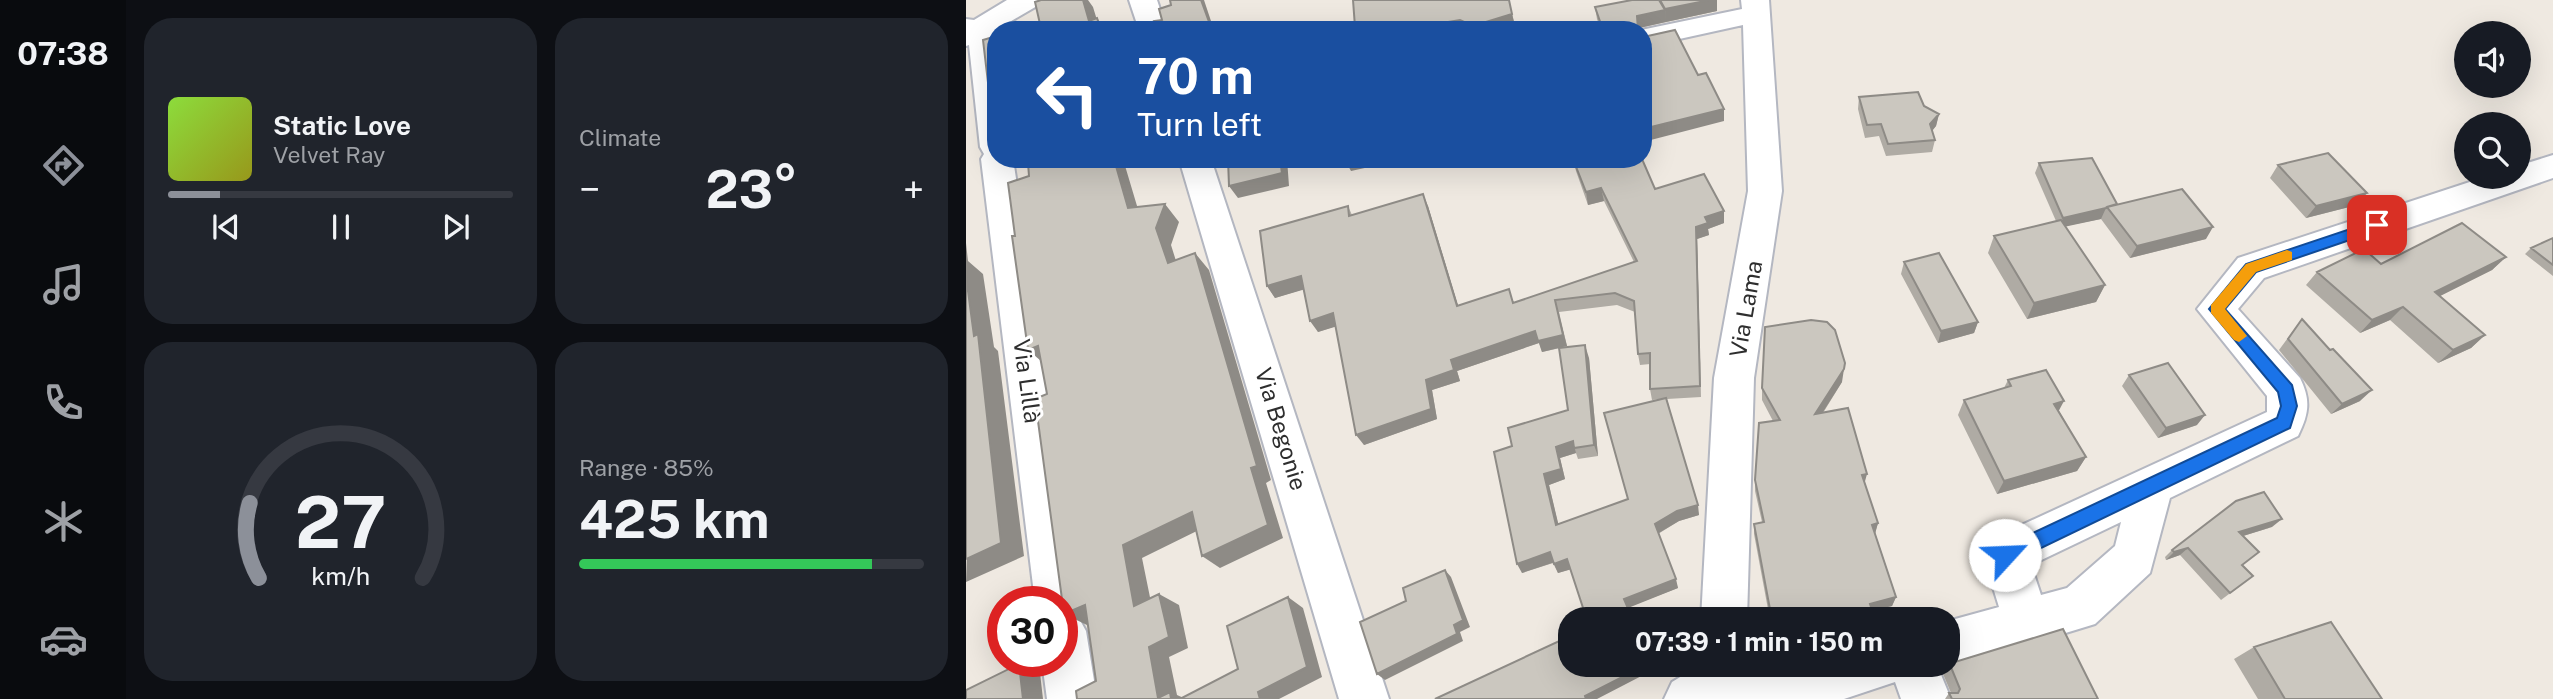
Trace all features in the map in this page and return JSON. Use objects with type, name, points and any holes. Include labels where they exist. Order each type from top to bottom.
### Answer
[{"type":"street","points":[[989,21],[1027,0]]},
{"type":"street","points":[[1147,1],[1151,21]]},
{"type":"street","points":[[1652,36],[1756,7]]},
{"type":"street","name":"Via Lama","points":[[1725,607],[1734,378],[1765,191],[1756,7]]},
{"type":"street","points":[[987,22],[971,31],[987,105]]},
{"type":"street","points":[[2027,622],[2005,555],[2284,423],[2289,406],[2286,390],[2216,309],[2251,268],[2553,166]]},
{"type":"street","name":"Via Lillà","points":[[998,168],[1056,586]]},
{"type":"street","name":"Via Begonie","points":[[1198,168],[1364,699]]},
{"type":"street","points":[[1960,642],[2079,608],[2134,558],[2151,488]]},
{"type":"street","points":[[1069,677],[1072,699]]},
{"type":"street","points":[[1728,687],[1796,677]]},
{"type":"street","points":[[1918,677],[1926,699]]},
{"type":"building","points":[[1083,0],[1089,21],[1039,21],[1035,2]]},
{"type":"building","points":[[1170,0],[1201,0],[1209,21],[1154,21],[1162,20],[1159,9],[1171,5]]},
{"type":"building","points":[[1353,0],[1509,0],[1512,14],[1489,21],[1355,21]]},
{"type":"building","points":[[1632,0],[1659,0],[1665,10],[1637,16],[1637,21],[1600,21],[1595,7]]},
{"type":"building","points":[[1660,0],[1710,0],[1665,9]]},
{"type":"building","points":[[1675,30],[1698,75],[1706,73],[1724,109],[1652,127],[1652,35]]},
{"type":"building","points":[[987,39],[987,74],[983,40]]},
{"type":"building","points":[[1918,92],[1924,106],[1939,114],[1930,124],[1935,140],[1888,144],[1881,124],[1867,125],[1859,97]]},
{"type":"building","points":[[2328,153],[2367,193],[2316,206],[2278,165]]},
{"type":"building","points":[[2092,158],[2117,204],[2063,218],[2039,163]]},
{"type":"building","points":[[1028,168],[1117,168],[1128,208],[1165,204],[1156,228],[1168,263],[1195,253],[1257,466],[1251,468],[1268,525],[1202,556],[1192,512],[1123,545],[1134,606],[1159,594],[1169,637],[1149,647],[1158,698],[1170,692],[1171,699],[1077,699],[1076,691],[1096,681],[1085,605],[1078,608],[1078,586],[1060,586],[1035,399],[1047,394],[1038,346],[1028,350],[1012,236],[1015,236],[1008,183],[1029,176]]},
{"type":"building","points":[[1228,168],[1281,168],[1282,173],[1229,186]]},
{"type":"building","points":[[1577,168],[1646,168],[1655,189],[1704,174],[1724,211],[1705,217],[1708,223],[1696,227],[1700,386],[1650,389],[1650,353],[1638,354],[1634,301],[1615,293],[1555,300],[1563,335],[1538,341],[1535,331],[1451,360],[1454,370],[1426,380],[1431,409],[1356,435],[1333,313],[1310,321],[1301,276],[1267,286],[1260,231],[1348,206],[1349,216],[1423,194],[1457,306],[1509,289],[1513,303],[1637,261],[1601,188],[1586,192]]},
{"type":"building","points":[[2182,189],[2213,227],[2137,246],[2107,207]]},
{"type":"building","points":[[2061,220],[2105,285],[2034,303],[1994,236]]},
{"type":"building","points":[[2462,223],[2506,257],[2435,292],[2485,335],[2453,350],[2403,307],[2372,320],[2317,272],[2364,249],[2381,264]]},
{"type":"building","points":[[2553,238],[2553,265],[2531,248]]},
{"type":"building","points":[[1939,253],[1978,322],[1941,331],[1904,262]]},
{"type":"building","points":[[966,276],[974,336],[978,334],[1001,543],[966,559]]},
{"type":"building","points":[[2302,319],[2372,390],[2342,404],[2288,339]]},
{"type":"building","points":[[1811,320],[1827,322],[1835,330],[1845,363],[1844,369],[1815,414],[1848,408],[1867,474],[1862,475],[1878,523],[1872,525],[1896,597],[1870,604],[1871,607],[1770,607],[1754,524],[1764,522],[1755,480],[1759,423],[1780,420],[1762,388],[1765,327]]},
{"type":"building","points":[[1585,345],[1594,445],[1574,448],[1573,441],[1556,447],[1561,469],[1544,474],[1556,525],[1628,499],[1604,413],[1666,398],[1698,505],[1677,511],[1655,524],[1676,579],[1624,599],[1627,607],[1583,607],[1567,559],[1554,564],[1550,552],[1517,564],[1494,452],[1512,446],[1508,428],[1568,410],[1559,348]]},
{"type":"building","points":[[2168,363],[2205,415],[2166,428],[2129,375]]},
{"type":"building","points":[[2046,370],[2064,401],[2054,404],[2086,457],[2004,481],[1964,400],[2011,386],[2008,380]]},
{"type":"building","points":[[2264,492],[2282,519],[2239,532],[2259,552],[2242,565],[2253,576],[2230,593],[2188,548],[2174,552],[2172,550],[2236,501]]},
{"type":"building","points":[[1445,570],[1463,620],[1454,625],[1457,634],[1377,674],[1360,622],[1406,601],[1403,588]]},
{"type":"building","points":[[1288,597],[1307,667],[1258,692],[1260,699],[1180,699],[1238,669],[1227,626]]},
{"type":"building","points":[[2331,622],[2382,699],[2285,699],[2254,647]]},
{"type":"building","points":[[2063,629],[2098,699],[1952,699],[1949,693],[1958,693],[1960,689],[1955,677],[1960,677],[1960,660]]},
{"type":"building","points":[[1558,642],[1558,677],[1622,677],[1585,696],[1586,699],[1435,699]]},
{"type":"building","points":[[992,677],[1020,677],[1023,699],[966,699],[966,690]]},
{"type":"slow traffic","points":[[2239,336],[2216,309],[2251,268],[2287,256]]},
{"type":"route","points":[[2005,555],[2284,423],[2289,406],[2286,390],[2216,309],[2251,268],[2377,225]]}]
